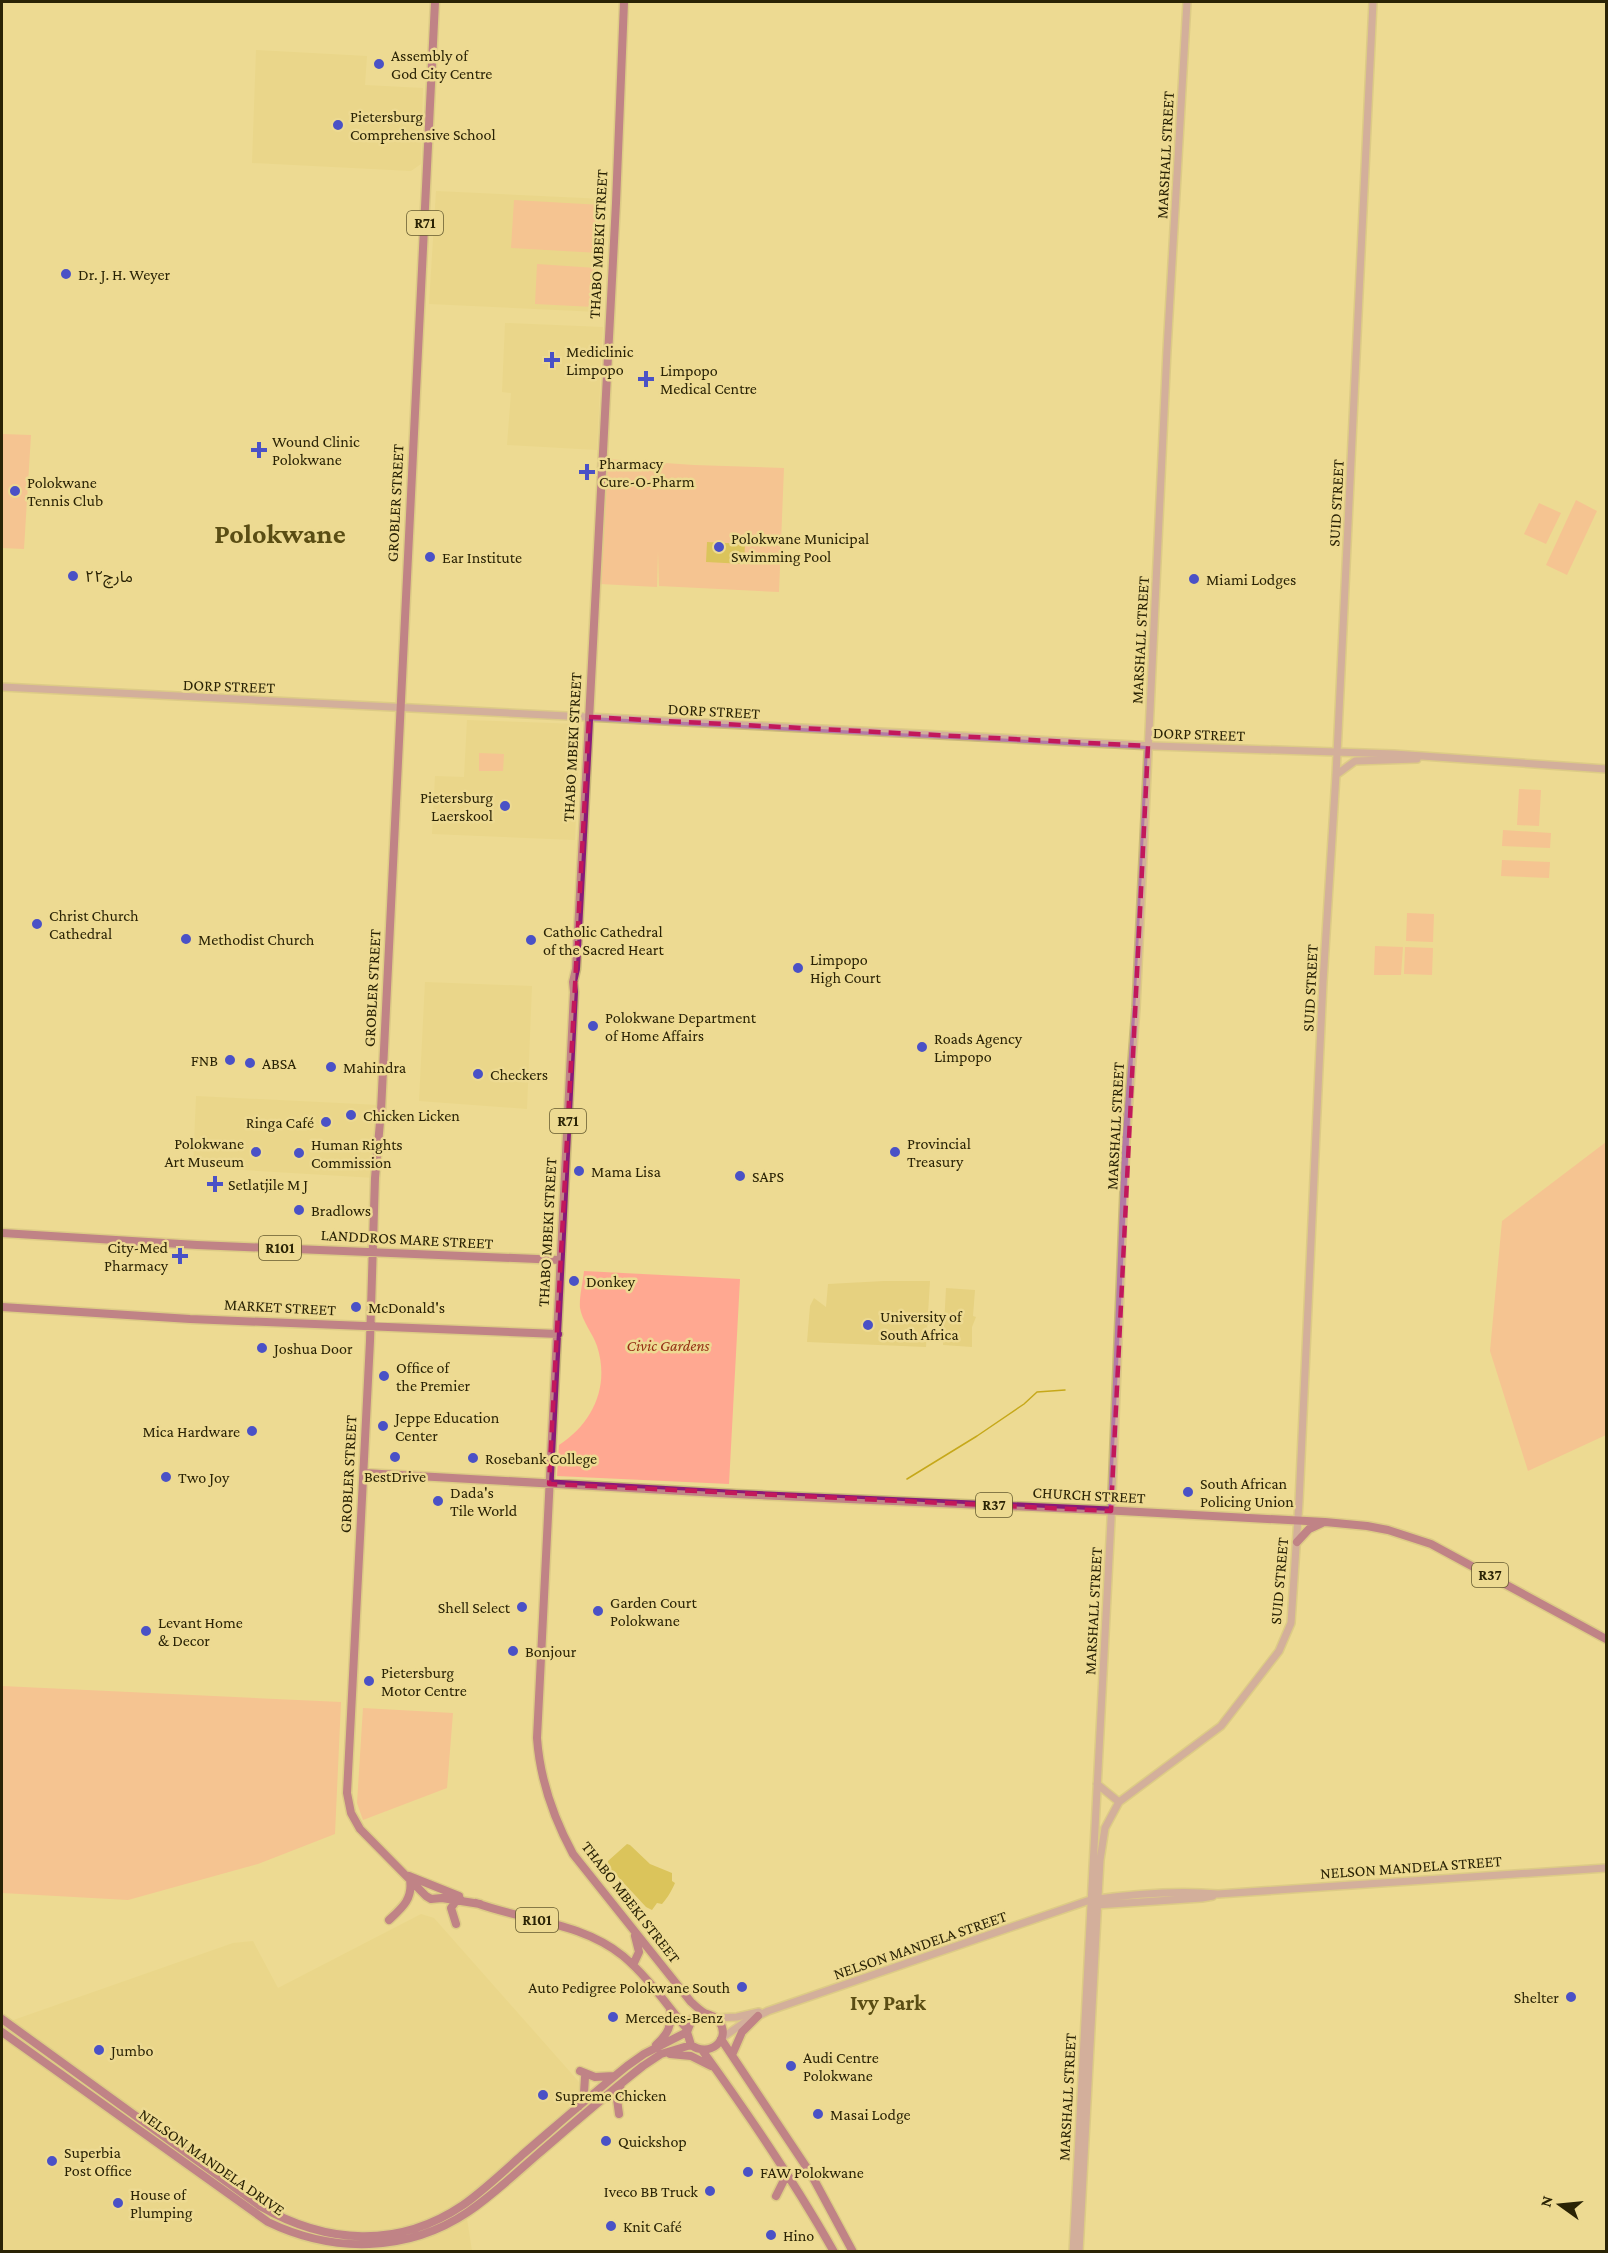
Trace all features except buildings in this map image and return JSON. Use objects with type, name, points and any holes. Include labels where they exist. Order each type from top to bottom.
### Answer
[{"type":"main road","name":"GROBLER STREET","points":[[435,2],[381,1111],[375,1178],[364,1473],[347,1793],[355,1821],[379,1851],[431,1899],[462,1900],[480,1904],[579,1932],[607,1945],[633,1965],[687,2030]]},
{"type":"main road","name":"THABO MBEKI STREET","points":[[624,2],[616,203],[576,969],[573,982],[537,1738],[540,1764],[549,1802],[557,1822],[583,1869],[685,1995],[706,2014],[716,2018]]},
{"type":"main road","name":"LANDDROS MARE STREET","points":[[2,1233],[197,1245],[560,1260]]},
{"type":"main road","name":"MARKET STREET","points":[[2,1307],[190,1319],[558,1334]]},
{"type":"main road","name":"CHURCH STREET","points":[[364,1473],[1298,1520],[1388,1530],[1431,1544],[1606,1639]]},
{"type":"main road","points":[[1297,1542],[1309,1529],[1325,1522]]},
{"type":"main road","name":"GROBLER STREET","points":[[407,1877],[480,1904]]},
{"type":"main road","points":[[389,1920],[408,1899],[411,1892],[407,1877]]},
{"type":"main road","points":[[456,1924],[451,1908],[456,1901],[462,1900]]},
{"type":"main road","points":[[633,1930],[639,1949],[633,1965]]},
{"type":"main road","points":[[652,2050],[664,2038],[670,2025],[672,2019],[670,2008]]},
{"type":"main road","points":[[687,2030],[692,2019],[706,2014]]},
{"type":"main road","points":[[732,2055],[742,2032],[758,2016]]},
{"type":"main road","points":[[702,2050],[716,2047],[722,2039],[723,2029],[716,2018]]},
{"type":"main road","name":"NELSON MANDELA DRIVE","points":[[2,2019],[248,2198],[290,2222],[332,2234],[358,2237],[413,2230],[445,2216],[473,2197],[615,2076],[652,2050],[687,2030]]},
{"type":"main road","name":"R101","points":[[687,2030],[692,2045]]},
{"type":"main road","name":"NELSON MANDELA DRIVE","points":[[2,2032],[268,2222],[310,2239],[354,2245],[410,2239],[452,2222],[468,2212],[621,2084],[662,2054],[692,2045]]},
{"type":"main road","points":[[722,2039],[811,2174],[853,2252]]},
{"type":"main road","points":[[692,2045],[702,2050],[717,2069],[786,2171],[834,2252]]},
{"type":"main road","points":[[662,2054],[691,2056],[717,2069]]},
{"type":"main road","points":[[579,2106],[585,2088],[582,2074],[595,2077],[615,2076]]},
{"type":"main road","points":[[618,2114],[617,2099],[621,2084]]},
{"type":"main road","points":[[776,2196],[786,2171]]},
{"type":"street","name":"MARSHALL STREET","points":[[1079,2252],[1126,1141],[1136,1008],[1167,350],[1187,2]]},
{"type":"street","name":"SUID STREET","points":[[1094,1903],[1105,1828],[1119,1802],[1221,1726],[1279,1651],[1291,1623],[1297,1542],[1328,885],[1336,775],[1373,2]]},
{"type":"street","name":"DORP STREET","points":[[2,687],[1149,746],[1337,752],[1606,769]]},
{"type":"street","name":"DORP STREET","points":[[1336,775],[1355,761],[1404,761],[1425,758]]},
{"type":"street","points":[[1097,1784],[1119,1802]]},
{"type":"street","name":"NELSON MANDELA STREET","points":[[722,2039],[768,2011],[1082,1904],[1202,1893],[1218,1894],[1606,1868]]},
{"type":"street","name":"MARSHALL STREET","points":[[1073,2252],[1094,1903]]},
{"type":"street","name":"NELSON MANDELA STREET","points":[[716,2018],[737,2017],[768,2011]]},
{"type":"highlighted area","points":[[589,717],[1148,746],[1111,1511],[549,1484]]},
{"type":"shaded area","name":"Pietersburg Comprehensive School","points":[[256,50],[367,56],[365,85],[423,88],[421,164],[411,171],[252,163]]},
{"type":"shaded area","points":[[436,191],[605,199],[599,312],[429,304]]},
{"type":"shaded area","name":"Mediclinic Limpopo","points":[[505,323],[603,327],[597,450],[507,445],[511,393],[502,392]]},
{"type":"shaded area","points":[[707,542],[745,544],[744,564],[706,562]]},
{"type":"shaded area","name":"Pietersburg Laerskool","points":[[467,720],[580,724],[575,840],[432,834],[435,776],[464,777]]},
{"type":"shaded area","points":[[425,982],[532,986],[527,1109],[419,1101]]},
{"type":"shaded area","points":[[196,1096],[379,1105],[375,1178],[193,1167]]},
{"type":"shaded area","name":"University of South Africa","points":[[930,1281],[926,1347],[807,1342],[810,1306],[814,1298],[826,1307],[828,1284]]},
{"type":"shaded area","name":"University of South Africa","points":[[946,1288],[975,1290],[973,1316],[976,1317],[972,1327],[972,1347],[943,1345]]},
{"type":"shaded area","points":[[627,1844],[650,1864],[672,1873],[672,1881],[675,1883],[671,1892],[662,1904],[657,1903],[652,1910],[646,1907],[608,1866],[608,1861]]},
{"type":"shaded area","points":[[421,1914],[434,1918],[587,2091],[464,2199],[472,2251],[2,2251],[2,2024],[233,1943],[253,1941],[278,1988]]},
{"type":"green space","points":[[514,200],[602,205],[599,253],[511,248]]},
{"type":"green space","points":[[537,264],[596,268],[594,307],[535,304]]},
{"type":"green space","name":"Polokwane Tennis Club","points":[[2,434],[31,435],[24,549],[2,548]]},
{"type":"green space","name":"Polokwane Municipal Swimming Pool","points":[[607,459],[784,468],[779,592],[659,586],[658,551],[657,587],[600,584]]},
{"type":"green space","points":[[1576,500],[1597,511],[1567,575],[1546,565]]},
{"type":"green space","points":[[1539,503],[1561,513],[1546,544],[1524,534]]},
{"type":"green space","points":[[479,753],[504,754],[503,771],[479,771]]},
{"type":"green space","points":[[1519,789],[1541,790],[1539,826],[1517,825]]},
{"type":"green space","points":[[1503,830],[1551,833],[1550,848],[1502,846]]},
{"type":"green space","points":[[1502,860],[1550,862],[1549,878],[1501,876]]},
{"type":"green space","points":[[1407,913],[1434,914],[1433,942],[1406,941]]},
{"type":"green space","points":[[1375,946],[1403,947],[1401,975],[1374,975]]},
{"type":"green space","points":[[1405,947],[1433,948],[1432,975],[1404,974]]},
{"type":"green space","points":[[1606,1142],[1606,1435],[1528,1471],[1490,1351],[1502,1221]]},
{"type":"green space","name":"Civic Gardens","points":[[584,1271],[740,1279],[729,1484],[557,1476],[559,1445],[581,1426],[596,1402],[600,1389],[601,1375],[597,1346],[580,1308]]},
{"type":"green space","points":[[2,1686],[341,1702],[335,1834],[258,1864],[128,1900],[2,1893]]},
{"type":"green space","points":[[363,1708],[453,1713],[447,1788],[363,1820],[357,1803]]},
{"type":"waterway","points":[[907,1479],[977,1436],[1024,1404],[1037,1392],[1065,1390]]},
{"type":"place","name":"Assembly of God City Centre","points":[[379,64]]},
{"type":"place","name":"Pietersburg Comprehensive School","points":[[338,125]]},
{"type":"place","name":"Dr. J. H. Weyer","points":[[66,274]]},
{"type":"place","name":"Mediclinic Limpopo","points":[[552,360]]},
{"type":"place","name":"Limpopo Medical Centre","points":[[646,379]]},
{"type":"place","name":"Wound Clinic Polokwane","points":[[259,450]]},
{"type":"place","name":"Pharmacy Cure-O-Pharm","points":[[587,472]]},
{"type":"place","name":"Polokwane Tennis Club","points":[[15,491]]},
{"type":"place","name":"Polokwane Municipal Swimming Pool","points":[[719,547]]},
{"type":"place","name":"Ear Institute","points":[[430,557]]},
{"type":"place","name":"۲۲مارچ","points":[[73,576]]},
{"type":"place","name":"Miami Lodges","points":[[1194,579]]},
{"type":"place","name":"Pietersburg Laerskool","points":[[505,806]]},
{"type":"place","name":"Christ Church Cathedral","points":[[37,924]]},
{"type":"place","name":"Methodist Church","points":[[186,939]]},
{"type":"place","name":"Catholic Cathedral of the Sacred Heart","points":[[531,940]]},
{"type":"place","name":"Limpopo High Court","points":[[798,968]]},
{"type":"place","name":"Polokwane Department of Home Affairs","points":[[593,1026]]},
{"type":"place","name":"Roads Agency Limpopo","points":[[922,1047]]},
{"type":"place","name":"FNB","points":[[230,1060]]},
{"type":"place","name":"ABSA","points":[[250,1063]]},
{"type":"place","name":"Mahindra","points":[[331,1067]]},
{"type":"place","name":"Checkers","points":[[478,1074]]},
{"type":"place","name":"Chicken Licken","points":[[351,1115]]},
{"type":"place","name":"Ringa Café","points":[[326,1122]]},
{"type":"place","name":"Polokwane Art Museum","points":[[256,1152]]},
{"type":"place","name":"Provincial Treasury","points":[[895,1152]]},
{"type":"place","name":"Human Rights Commission","points":[[299,1153]]},
{"type":"place","name":"Mama Lisa","points":[[579,1171]]},
{"type":"place","name":"SAPS","points":[[740,1176]]},
{"type":"place","name":"Setlatjile M J","points":[[215,1184]]},
{"type":"place","name":"Bradlows","points":[[299,1210]]},
{"type":"place","name":"City-Med Pharmacy","points":[[180,1256]]},
{"type":"place","name":"Donkey","points":[[574,1281]]},
{"type":"place","name":"McDonald's","points":[[356,1307]]},
{"type":"place","name":"University of South Africa","points":[[868,1325]]},
{"type":"place","name":"Joshua Door","points":[[262,1348]]},
{"type":"place","name":"Office of the Premier","points":[[384,1376]]},
{"type":"place","name":"Jeppe Education Center","points":[[383,1426]]},
{"type":"place","name":"Mica Hardware","points":[[252,1431]]},
{"type":"place","name":"BestDrive","points":[[395,1457]]},
{"type":"place","name":"Rosebank College","points":[[473,1458]]},
{"type":"place","name":"Two Joy","points":[[166,1477]]},
{"type":"place","name":"South African Policing Union","points":[[1188,1492]]},
{"type":"place","name":"Dada's Tile World","points":[[438,1501]]},
{"type":"place","name":"Shell Select","points":[[522,1607]]},
{"type":"place","name":"Garden Court Polokwane","points":[[598,1611]]},
{"type":"place","name":"Levant Home & Decor","points":[[146,1631]]},
{"type":"place","name":"Bonjour","points":[[513,1651]]},
{"type":"place","name":"Pietersburg Motor Centre","points":[[369,1681]]},
{"type":"place","name":"Auto Pedigree Polokwane South","points":[[742,1987]]},
{"type":"place","name":"Shelter","points":[[1571,1997]]},
{"type":"place","name":"Mercedes-Benz","points":[[613,2017]]},
{"type":"place","name":"Jumbo","points":[[99,2050]]},
{"type":"place","name":"Audi Centre Polokwane","points":[[791,2066]]},
{"type":"place","name":"Supreme Chicken","points":[[543,2095]]},
{"type":"place","name":"Masai Lodge","points":[[818,2114]]},
{"type":"place","name":"Quickshop","points":[[606,2141]]},
{"type":"place","name":"Superbia Post Office","points":[[52,2161]]},
{"type":"place","name":"FAW Polokwane","points":[[748,2172]]},
{"type":"place","name":"Iveco BB Truck","points":[[710,2191]]},
{"type":"place","name":"House of Plumping","points":[[118,2203]]},
{"type":"place","name":"Knit Café","points":[[611,2226]]},
{"type":"place","name":"Hino","points":[[771,2235]]},
{"type":"district","name":"Polokwane","points":[[280,533]]},
{"type":"district","name":"Ivy Park","points":[[888,2002]]}]
